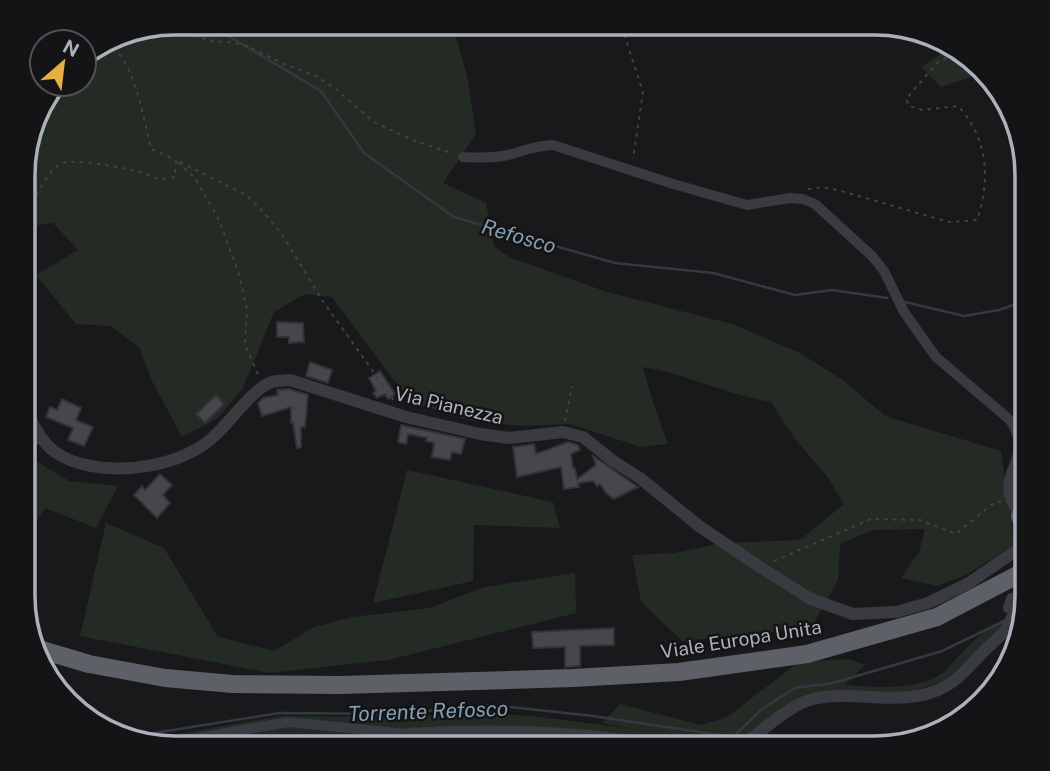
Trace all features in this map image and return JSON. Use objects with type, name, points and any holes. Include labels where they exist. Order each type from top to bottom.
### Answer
[{"type":"highway","name":"Viale Europa Unita","points":[[46,651],[101,666],[165,678],[233,684],[340,685],[679,672],[807,654],[937,617],[1015,576]]},
{"type":"street","points":[[463,156],[482,158],[553,145],[704,194],[747,205],[790,198],[816,204],[872,256],[884,271],[918,334],[936,357],[1015,427]]},
{"type":"street","name":"Via Pianezza","points":[[264,387],[270,382],[290,380],[405,417],[509,438],[563,432],[583,436],[699,526],[760,567],[811,599],[853,614],[896,612],[928,603],[969,583],[1015,551]]},
{"type":"street","points":[[35,428],[41,439],[55,452],[74,462],[126,468],[150,465],[181,457],[210,440],[264,387]]},
{"type":"street","points":[[35,439],[41,439]]},
{"type":"street","points":[[1015,463],[1009,477],[1009,498],[1015,504]]},
{"type":"street","points":[[1013,617],[1012,599],[1015,599]]},
{"type":"street","points":[[754,736],[793,708],[810,700],[836,695],[900,698],[919,696],[945,687],[964,671],[1013,619]]},
{"type":"street","points":[[209,736],[288,722],[407,734],[467,730],[564,736]]},
{"type":"path","points":[[193,35],[211,41],[247,46],[318,77],[374,122],[410,139],[463,156]]},
{"type":"path","points":[[625,35],[643,92],[632,170]]},
{"type":"path","points":[[116,48],[136,87],[151,149],[246,195],[262,210],[284,236],[322,300],[405,417]]},
{"type":"path","points":[[790,198],[807,189],[823,187],[949,222],[977,220],[986,178],[983,155],[971,120],[958,106],[922,110],[909,106],[906,99],[937,63],[949,56]]},
{"type":"path","points":[[35,199],[47,177],[63,163],[102,166],[146,174],[161,180],[175,177],[176,160]]},
{"type":"path","points":[[176,160],[195,178],[219,220],[239,274],[247,310],[245,344],[264,387]]},
{"type":"path","points":[[563,432],[572,386]]},
{"type":"path","points":[[760,567],[871,519],[920,520],[956,534],[991,505],[1009,498]]},
{"type":"shaded area","points":[[166,35],[457,35],[468,80],[476,134],[443,183],[486,203],[494,246],[509,257],[607,292],[732,324],[798,352],[843,380],[885,416],[1001,451],[1015,544],[966,575],[937,586],[901,578],[919,552],[925,529],[873,530],[840,544],[838,580],[815,621],[806,629],[682,641],[641,602],[632,555],[674,553],[722,543],[800,540],[844,504],[826,475],[795,439],[771,402],[643,367],[668,444],[641,447],[570,424],[522,426],[472,421],[416,404],[392,378],[332,297],[305,294],[274,312],[243,388],[218,418],[182,437],[152,381],[139,347],[110,326],[76,324],[36,275],[78,250],[53,223],[35,225],[36,157],[42,130],[58,98],[98,98],[98,58],[130,42],[148,38]]},
{"type":"shaded area","points":[[943,53],[974,76],[941,87],[921,67]]},
{"type":"shaded area","points":[[35,461],[69,481],[118,486],[96,528],[45,508],[35,523]]},
{"type":"shaded area","points":[[407,470],[553,502],[560,528],[474,525],[473,581],[373,603]]},
{"type":"shaded area","points":[[106,523],[164,548],[218,637],[274,651],[314,627],[352,617],[430,608],[484,587],[575,573],[576,613],[388,660],[269,673],[80,636]]},
{"type":"shaded area","points":[[1013,616],[1012,623],[944,681],[906,693],[880,694],[839,690],[791,708],[748,736],[541,736],[422,731],[416,736],[166,736],[279,716],[393,717],[485,713],[635,729],[602,723],[620,704],[701,725],[727,717],[799,662],[848,659],[865,665],[845,685],[894,687],[920,683],[941,674],[987,630]]},
{"type":"building","points":[[277,322],[303,323],[304,342],[289,343],[289,337],[277,337]]},
{"type":"building","points":[[310,362],[332,370],[328,383],[306,376]]},
{"type":"building","points":[[380,371],[395,394],[388,399],[385,394],[377,398],[373,393],[376,391],[369,378]]},
{"type":"building","points":[[289,389],[308,395],[305,427],[301,427],[301,447],[297,448],[291,423],[291,407],[262,416],[258,403],[263,398],[278,395],[277,390]]},
{"type":"building","points":[[216,395],[224,404],[205,423],[196,414]]},
{"type":"building","points":[[62,399],[81,408],[76,420],[93,427],[84,446],[68,440],[73,428],[46,417],[50,407],[57,410]]},
{"type":"building","points":[[401,425],[465,439],[461,454],[452,452],[450,460],[432,457],[434,443],[426,441],[427,438],[408,434],[406,444],[398,442]]},
{"type":"building","points":[[568,442],[578,445],[580,450],[571,454],[577,479],[596,465],[593,456],[638,487],[614,499],[600,484],[597,486],[593,481],[564,489],[561,467],[517,477],[513,447],[534,444],[536,454]]},
{"type":"building","points":[[160,474],[172,485],[163,495],[170,503],[157,518],[134,495],[142,486],[145,490]]},
{"type":"building","points":[[614,628],[614,645],[580,646],[580,666],[565,667],[565,647],[533,648],[532,632]]},
{"type":"waterway","name":"Refosco","points":[[227,35],[321,91],[364,153],[454,217],[615,263],[713,273],[795,295],[832,290],[887,298]]},
{"type":"waterway","name":"Refosco","points":[[901,301],[964,316],[1015,304]]},
{"type":"waterway","name":"Torrente Refosco","points":[[734,736],[762,709],[795,688],[833,683],[942,651],[1004,621]]},
{"type":"waterway","name":"Torrente Refosco","points":[[151,733],[280,713],[394,714],[492,705],[593,716],[726,736]]}]
